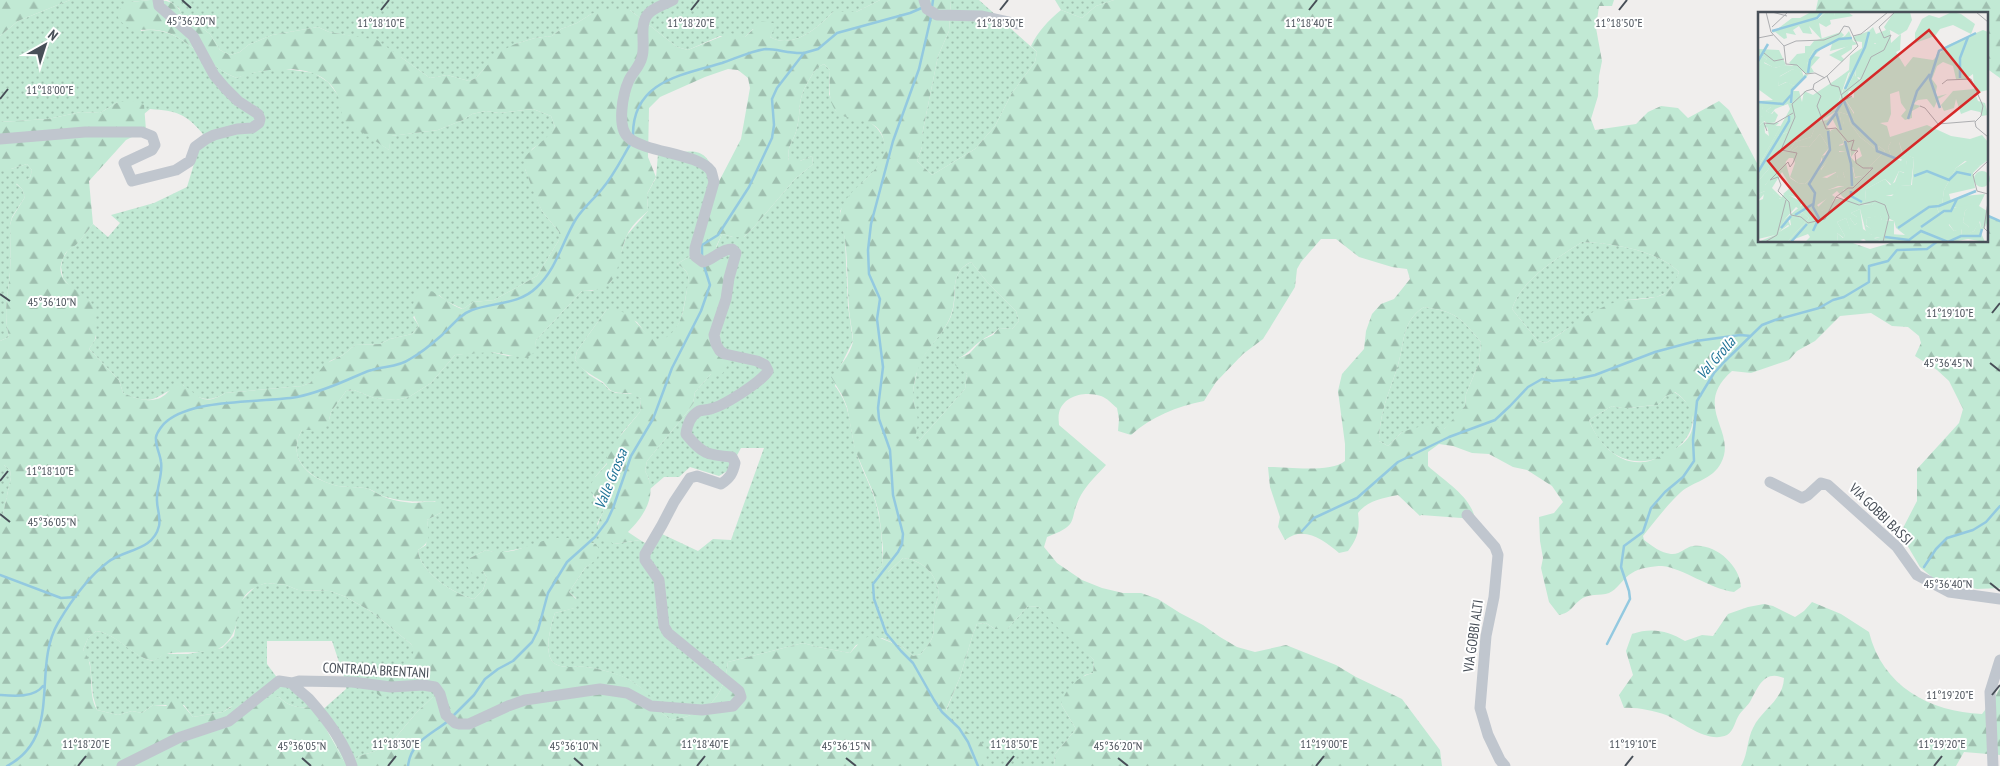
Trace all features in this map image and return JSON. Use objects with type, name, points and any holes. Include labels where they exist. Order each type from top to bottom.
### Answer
[{"type":"street","points":[[0,139],[85,132],[142,132],[152,136],[155,145],[152,150],[124,163],[132,181],[176,170],[190,161],[195,147],[206,139],[237,129],[252,128],[258,123],[260,119],[258,114],[238,101],[224,88],[214,75],[193,36],[159,6],[158,0]]},
{"type":"street","name":"CONTRADA BRENTANI","points":[[292,683],[308,681],[352,682],[391,687],[423,685],[435,687],[440,694],[446,715],[455,723],[464,724],[469,724],[525,700],[600,689],[627,694],[651,706],[702,710],[733,706],[741,697],[739,691],[668,633],[664,626],[659,580],[645,560],[645,554],[674,502],[690,478],[697,476],[721,484],[729,479],[734,472],[735,463],[732,457],[709,456],[692,442],[686,434],[688,423],[698,411],[711,409],[723,403],[759,381],[768,371],[764,365],[757,361],[725,354],[720,351],[716,344],[714,335],[726,299],[729,278],[736,253],[732,249],[726,249],[711,260],[702,262],[695,256],[694,248],[714,182],[711,171],[686,157],[643,145],[628,138],[624,130],[622,113],[624,93],[630,78],[640,64],[644,51],[644,21],[649,13],[673,0]]},
{"type":"street","points":[[924,0],[927,9],[937,15],[982,16],[1017,24]]},
{"type":"street","name":"VIA GOBBI BASSI","points":[[1770,482],[1802,498],[1808,495],[1820,483],[1828,484],[1897,547],[1917,575],[1948,592],[2000,600]]},
{"type":"street","name":"VIA GOBBI ALTI","points":[[1467,515],[1495,547],[1498,555],[1494,597],[1486,636],[1480,708],[1488,735],[1505,766]]},
{"type":"street","points":[[1993,766],[1990,692],[2000,660]]},
{"type":"street","points":[[122,766],[178,738],[229,721],[280,681],[292,683],[297,690],[308,698],[326,720],[348,755],[352,766]]},
{"type":"green space","points":[[0,0],[70,0],[18,21],[0,36]]},
{"type":"green space","points":[[70,0],[150,0],[131,2],[141,31],[156,30],[169,33],[181,39],[214,65],[237,78],[246,74],[279,68],[314,73],[328,82],[369,136],[389,150],[390,136],[438,130],[463,120],[472,114],[486,111],[499,113],[533,109],[551,116],[555,127],[548,138],[532,149],[525,169],[542,211],[559,232],[559,240],[537,276],[494,300],[473,302],[463,309],[446,301],[439,295],[413,317],[419,326],[412,334],[390,339],[380,344],[355,345],[343,355],[330,361],[310,383],[302,386],[225,393],[208,399],[198,397],[183,385],[150,400],[134,398],[123,393],[119,380],[89,349],[96,338],[96,323],[90,301],[72,289],[63,278],[61,267],[63,258],[68,250],[77,244],[93,224],[108,237],[120,223],[111,215],[154,203],[187,187],[203,134],[180,114],[150,109],[144,114],[144,105],[118,102],[100,113],[81,112],[48,119],[0,122],[0,36],[18,21]]},
{"type":"green space","points":[[150,0],[172,3],[176,5],[181,13],[210,34],[220,50],[230,55],[240,52],[248,45],[272,35],[318,27],[329,32],[377,40],[430,78],[447,75],[469,81],[476,78],[499,52],[515,44],[535,38],[552,36],[561,29],[577,23],[591,14],[604,10],[630,10],[677,47],[688,50],[730,33],[745,37],[762,21],[777,24],[770,37],[787,41],[796,39],[812,30],[833,12],[856,12],[880,0],[951,0],[949,31],[938,56],[922,135],[922,147],[917,161],[932,175],[975,149],[995,126],[1012,93],[1035,62],[1037,52],[1031,46],[1037,35],[1061,10],[1082,18],[1096,6],[1114,0],[1614,0],[1612,6],[1599,6],[1596,28],[1602,61],[1598,96],[1591,119],[1595,130],[1636,124],[1648,112],[1661,106],[1678,108],[1688,118],[1719,101],[1729,110],[1758,165],[1758,242],[1850,242],[1870,249],[1894,242],[1988,242],[1988,217],[2000,221],[2000,588],[1977,589],[1933,578],[1920,567],[1903,538],[1903,528],[1917,501],[1917,469],[1959,423],[1963,409],[1949,381],[1937,370],[1915,356],[1921,343],[1919,336],[1908,327],[1892,326],[1871,313],[1840,316],[1815,341],[1797,351],[1789,360],[1751,373],[1732,371],[1720,384],[1715,396],[1715,407],[1725,451],[1721,463],[1708,477],[1681,492],[1643,536],[1644,540],[1650,545],[1660,551],[1671,554],[1693,546],[1710,548],[1718,552],[1731,564],[1740,579],[1741,587],[1734,592],[1716,587],[1679,570],[1662,566],[1650,567],[1632,573],[1609,593],[1583,598],[1569,611],[1559,615],[1549,602],[1541,568],[1543,558],[1539,517],[1554,513],[1563,502],[1552,486],[1527,470],[1513,467],[1489,454],[1472,453],[1453,446],[1439,444],[1428,452],[1428,466],[1463,496],[1475,519],[1420,516],[1398,495],[1375,501],[1358,513],[1358,533],[1348,551],[1339,553],[1327,543],[1306,534],[1292,536],[1285,540],[1278,527],[1280,517],[1270,487],[1268,467],[1319,468],[1338,465],[1345,461],[1345,444],[1338,391],[1342,374],[1364,349],[1366,331],[1372,314],[1381,304],[1394,299],[1410,279],[1407,269],[1392,267],[1359,257],[1336,239],[1321,239],[1301,262],[1297,269],[1295,287],[1263,339],[1243,354],[1216,382],[1204,401],[1165,413],[1131,435],[1118,431],[1119,419],[1117,408],[1103,397],[1082,394],[1065,402],[1059,413],[1059,425],[1106,465],[1083,491],[1069,525],[1058,533],[1047,537],[1044,547],[1057,563],[1082,580],[1102,588],[1123,593],[1141,593],[1158,599],[1237,647],[1255,652],[1286,645],[1336,665],[1356,677],[1402,699],[1440,750],[1442,766],[1054,766],[1055,754],[1076,729],[1061,704],[1063,698],[1077,680],[1093,673],[1094,660],[1054,624],[1039,607],[1028,606],[1007,629],[995,629],[986,623],[977,624],[960,677],[946,710],[956,724],[981,742],[986,752],[987,766],[350,766],[0,766],[0,519],[3,514],[11,477],[10,470],[4,465],[0,465],[0,341],[9,337],[6,312],[10,266],[10,225],[12,218],[25,197],[22,189],[16,183],[30,178],[32,170],[27,164],[11,169],[0,169],[0,122],[48,119],[81,112],[100,113],[118,102],[133,101],[144,105],[146,130],[126,140],[89,181],[93,224],[78,243],[67,252],[61,265],[63,278],[90,301],[94,309],[96,335],[89,349],[119,380],[123,393],[139,399],[151,400],[161,397],[178,383],[198,397],[209,399],[216,398],[225,393],[302,386],[310,383],[325,364],[343,355],[355,345],[380,344],[390,339],[412,334],[419,326],[414,316],[413,307],[415,298],[422,289],[433,292],[463,309],[473,302],[494,300],[537,276],[559,240],[559,232],[542,211],[534,193],[525,169],[524,158],[555,127],[551,116],[533,109],[499,113],[486,111],[472,114],[463,120],[438,130],[391,136],[389,150],[343,120],[337,94],[329,83],[319,76],[306,71],[277,69],[237,78],[218,68],[176,36],[159,30],[139,30],[128,27],[118,17],[121,7],[131,2]],"holes":[[[824,64],[830,70],[830,96],[836,111],[841,115],[870,123],[881,133],[884,142],[881,162],[845,201],[840,213],[846,248],[849,311],[853,342],[847,356],[831,377],[847,407],[855,450],[873,492],[879,513],[883,548],[882,566],[874,572],[876,583],[903,558],[924,566],[932,575],[938,588],[934,632],[931,641],[921,654],[913,656],[903,647],[872,635],[863,639],[850,653],[803,643],[728,662],[724,682],[710,704],[695,713],[671,719],[662,713],[647,693],[627,678],[598,669],[559,666],[550,657],[548,644],[555,613],[575,608],[580,603],[569,592],[585,568],[596,560],[600,551],[596,544],[557,538],[514,551],[496,552],[486,550],[470,558],[467,566],[473,575],[483,571],[487,578],[483,590],[474,599],[466,597],[439,581],[424,566],[420,558],[418,550],[428,541],[427,520],[442,512],[442,504],[431,501],[412,503],[401,501],[386,497],[369,489],[338,486],[325,482],[308,472],[302,465],[298,458],[298,440],[302,430],[323,430],[331,412],[346,391],[354,390],[374,398],[396,400],[409,397],[431,383],[455,355],[491,352],[526,358],[535,352],[536,340],[582,291],[595,290],[611,281],[618,266],[627,235],[636,222],[648,211],[647,194],[656,177],[648,157],[649,108],[660,97],[705,77],[728,69],[738,70],[748,78],[750,88],[741,139],[713,193],[692,255],[677,264],[686,271],[688,276],[680,321],[665,339],[656,343],[627,313],[607,309],[577,351],[575,360],[585,370],[603,382],[611,391],[631,394],[641,399],[640,412],[607,452],[607,464],[595,477],[590,486],[604,510],[598,526],[598,530],[603,537],[614,544],[640,540],[628,532],[648,504],[651,488],[645,471],[647,461],[693,404],[695,392],[711,374],[722,374],[728,363],[729,359],[720,338],[719,322],[730,263],[721,257],[716,247],[722,234],[744,237],[795,179],[813,164],[812,156],[800,161],[789,161],[788,156],[789,147],[796,133],[802,94],[814,72]],[[1582,242],[1620,246],[1647,253],[1670,264],[1679,272],[1671,287],[1664,294],[1651,298],[1610,304],[1585,317],[1546,343],[1538,341],[1512,309],[1516,299],[1531,279],[1551,262]],[[971,262],[988,283],[1016,311],[1019,321],[1012,329],[999,328],[993,335],[982,340],[969,354],[959,358],[955,365],[967,374],[965,389],[919,441],[915,441],[918,422],[913,396],[916,376],[925,355],[948,322],[953,307],[956,278],[964,267]],[[1424,307],[1444,311],[1462,321],[1481,342],[1479,363],[1466,394],[1465,406],[1444,429],[1428,424],[1402,432],[1388,446],[1379,441],[1381,420],[1398,365],[1405,333],[1411,319]],[[1675,392],[1688,405],[1691,411],[1692,429],[1688,438],[1679,446],[1649,461],[1634,462],[1617,456],[1603,444],[1589,420],[1612,406],[1629,408],[1658,405],[1666,396]],[[267,583],[286,585],[298,590],[330,591],[346,597],[372,612],[411,644],[414,650],[409,666],[377,675],[377,694],[383,698],[397,686],[419,679],[430,682],[438,692],[417,712],[391,743],[373,752],[359,756],[350,766],[344,761],[314,707],[295,706],[279,697],[260,698],[255,703],[236,704],[223,712],[193,717],[176,697],[166,706],[153,705],[142,713],[132,711],[118,715],[97,710],[92,695],[90,663],[83,650],[88,638],[96,631],[104,633],[146,659],[154,661],[170,653],[211,651],[224,645],[235,628],[239,610],[246,594],[254,588]]]},
{"type":"green space","points":[[168,0],[880,0],[856,12],[833,12],[812,30],[796,39],[778,40],[770,37],[773,30],[753,29],[745,37],[720,36],[688,50],[677,47],[630,10],[591,14],[577,23],[561,29],[552,36],[535,38],[515,44],[476,78],[469,81],[447,75],[430,78],[402,58],[351,36],[329,32],[318,27],[272,35],[248,45],[240,52],[230,55],[220,50],[210,34],[181,13],[179,8]]},
{"type":"green space","points":[[951,0],[979,0],[1037,52],[1035,62],[1012,93],[995,126],[975,149],[932,175],[917,161],[922,147],[922,135],[938,56],[949,31]]},
{"type":"green space","points":[[1055,0],[1114,0],[1096,6],[1082,18],[1061,10]]},
{"type":"green space","points":[[1818,0],[2000,0],[2000,78],[1988,69],[1988,12],[1815,12]]},
{"type":"green space","points":[[824,64],[830,70],[829,94],[836,111],[869,122],[880,132],[885,146],[883,160],[856,189],[840,211],[845,239],[848,306],[853,341],[839,369],[835,386],[847,410],[858,457],[873,494],[880,521],[882,566],[874,572],[888,572],[903,558],[919,563],[928,570],[938,588],[934,632],[931,641],[921,654],[913,656],[903,647],[882,638],[856,645],[850,653],[803,643],[728,662],[724,682],[710,704],[695,713],[671,719],[662,713],[643,690],[627,678],[598,669],[559,666],[550,657],[548,644],[555,613],[574,608],[576,598],[569,592],[585,568],[590,564],[596,544],[571,539],[498,553],[486,550],[470,558],[487,578],[483,590],[474,599],[466,597],[439,581],[424,566],[420,558],[418,550],[426,545],[427,520],[442,512],[435,501],[398,500],[369,489],[334,485],[316,477],[302,465],[298,458],[298,440],[302,430],[329,420],[331,412],[346,391],[354,390],[374,398],[396,400],[409,397],[431,383],[455,355],[491,352],[508,356],[534,352],[536,340],[582,291],[592,291],[611,282],[627,235],[648,211],[647,194],[656,178],[658,154],[697,152],[708,160],[719,181],[692,255],[677,264],[686,271],[689,280],[679,324],[671,335],[657,344],[651,340],[637,322],[607,309],[577,351],[575,360],[589,375],[604,384],[609,390],[616,393],[635,394],[641,399],[640,412],[622,433],[607,463],[595,477],[593,497],[601,504],[604,510],[597,524],[614,544],[640,540],[650,546],[662,534],[698,551],[713,539],[731,540],[764,448],[741,448],[729,470],[719,476],[690,467],[679,477],[664,477],[650,489],[649,479],[645,471],[647,461],[685,415],[693,404],[695,392],[711,374],[720,339],[721,257],[716,248],[722,234],[744,237],[795,179],[813,164],[812,156],[800,161],[789,161],[788,156],[789,147],[796,133],[802,94],[815,70]]},
{"type":"green space","points":[[27,164],[32,170],[30,178],[16,184],[22,189],[25,197],[12,217],[10,225],[10,266],[6,312],[9,337],[0,341],[0,169],[11,169]]},
{"type":"green space","points":[[1582,242],[1620,246],[1659,258],[1679,272],[1675,283],[1666,293],[1656,297],[1626,300],[1570,327],[1546,343],[1538,341],[1512,309],[1516,299],[1531,279]]},
{"type":"green space","points":[[971,262],[988,283],[1016,311],[1019,321],[1012,329],[999,328],[959,358],[963,370],[967,374],[965,389],[919,441],[915,441],[913,388],[917,371],[923,357],[951,316],[956,279],[963,267]]},
{"type":"green space","points":[[1424,307],[1451,314],[1468,327],[1481,342],[1479,363],[1466,394],[1465,406],[1454,420],[1444,429],[1402,432],[1388,446],[1379,441],[1383,411],[1398,365],[1405,333],[1411,319]]},
{"type":"green space","points":[[1674,392],[1690,408],[1692,425],[1684,441],[1668,454],[1647,461],[1625,459],[1605,446],[1589,420],[1612,406],[1630,408],[1658,405],[1666,396]]},
{"type":"green space","points":[[0,465],[4,465],[10,470],[11,477],[3,514],[0,518]]},
{"type":"green space","points":[[267,583],[286,585],[298,590],[330,591],[346,597],[372,612],[411,644],[415,650],[409,666],[377,675],[397,686],[419,679],[440,685],[438,692],[417,712],[391,743],[373,752],[359,756],[350,766],[344,761],[319,713],[346,689],[346,683],[332,641],[267,641],[267,664],[281,683],[284,681],[314,707],[295,706],[279,697],[230,707],[223,712],[193,717],[184,705],[153,705],[142,713],[132,711],[118,715],[97,710],[93,696],[90,663],[83,650],[88,638],[96,631],[112,636],[138,655],[153,661],[164,654],[188,654],[222,648],[234,636],[240,602],[256,586]]},
{"type":"green space","points":[[1812,602],[1841,614],[1869,632],[1875,651],[1885,667],[1897,681],[1927,701],[1944,708],[1982,714],[2000,687],[2000,755],[1964,752],[1956,766],[1741,766],[1753,728],[1776,699],[1783,686],[1784,678],[1777,676],[1772,676],[1763,681],[1739,715],[1731,731],[1727,735],[1719,737],[1711,737],[1695,731],[1666,715],[1624,708],[1619,695],[1633,675],[1626,651],[1632,634],[1660,631],[1685,641],[1702,635],[1713,636],[1728,614],[1748,607],[1764,604],[1773,606],[1795,617]]},
{"type":"green space","points":[[1028,606],[1039,607],[1094,660],[1093,673],[1085,675],[1061,704],[1076,729],[1055,754],[1054,766],[987,766],[981,743],[956,724],[946,711],[960,677],[977,624],[986,623],[995,629],[1007,629]]},
{"type":"waterway","name":"Valle Grossa","points":[[932,7],[933,0]]},
{"type":"waterway","name":"Valle Grossa","points":[[702,256],[702,245],[718,235],[749,187],[772,138],[774,125],[772,99],[777,88],[804,53],[818,49],[837,33],[910,13],[924,7]]},
{"type":"waterway","points":[[931,17],[919,69],[893,141],[871,224],[868,250],[869,274],[880,299],[877,319],[883,367],[878,408],[879,419],[890,450],[893,495],[903,534],[902,544],[898,552],[873,584],[874,599],[886,633],[913,663],[942,712],[959,728],[968,742],[978,766]]},
{"type":"waterway","points":[[633,136],[635,118],[641,103],[650,92],[662,83],[761,50],[771,49],[804,53]]},
{"type":"waterway","points":[[7,766],[24,753],[35,737],[41,720],[50,641],[63,615],[80,590],[101,568],[115,558],[145,545],[156,534],[159,526],[157,496],[161,467],[156,437],[165,422],[194,408],[297,397],[333,386],[368,371],[401,364],[427,348],[467,312],[480,307],[514,300],[530,293],[550,272],[576,219],[606,184],[631,143]]},
{"type":"waterway","name":"Val Grolla","points":[[1988,216],[2000,221]]},
{"type":"waterway","name":"Val Grolla","points":[[1607,644],[1630,599],[1621,567],[1624,546],[1643,532],[1651,508],[1665,492],[1683,477],[1694,461],[1693,440],[1697,401],[1714,373],[1762,325],[1819,308],[1833,300],[1844,297],[1869,282],[1869,266],[1888,261],[1897,250],[1927,249],[1937,242]]},
{"type":"waterway","name":"Valle Grossa","points":[[453,716],[474,695],[485,679],[513,661],[532,642],[538,630],[548,593],[567,562],[595,537],[607,521],[631,456],[653,419],[672,368],[701,311],[710,285],[704,266]]},
{"type":"waterway","points":[[1302,531],[1314,518],[1357,498],[1398,462],[1449,437],[1495,420],[1528,387],[1542,379],[1553,381],[1577,379],[1595,375],[1655,352],[1696,341],[1740,335],[1751,336]]},
{"type":"waterway","points":[[1924,567],[1936,549],[1947,538],[1973,530],[1986,522],[2000,506]]},
{"type":"waterway","points":[[0,575],[61,598],[76,597]]},
{"type":"waterway","points":[[0,695],[17,696],[34,693],[43,686]]},
{"type":"waterway","name":"Valle Grossa","points":[[408,766],[410,757],[417,744],[448,721]]}]
